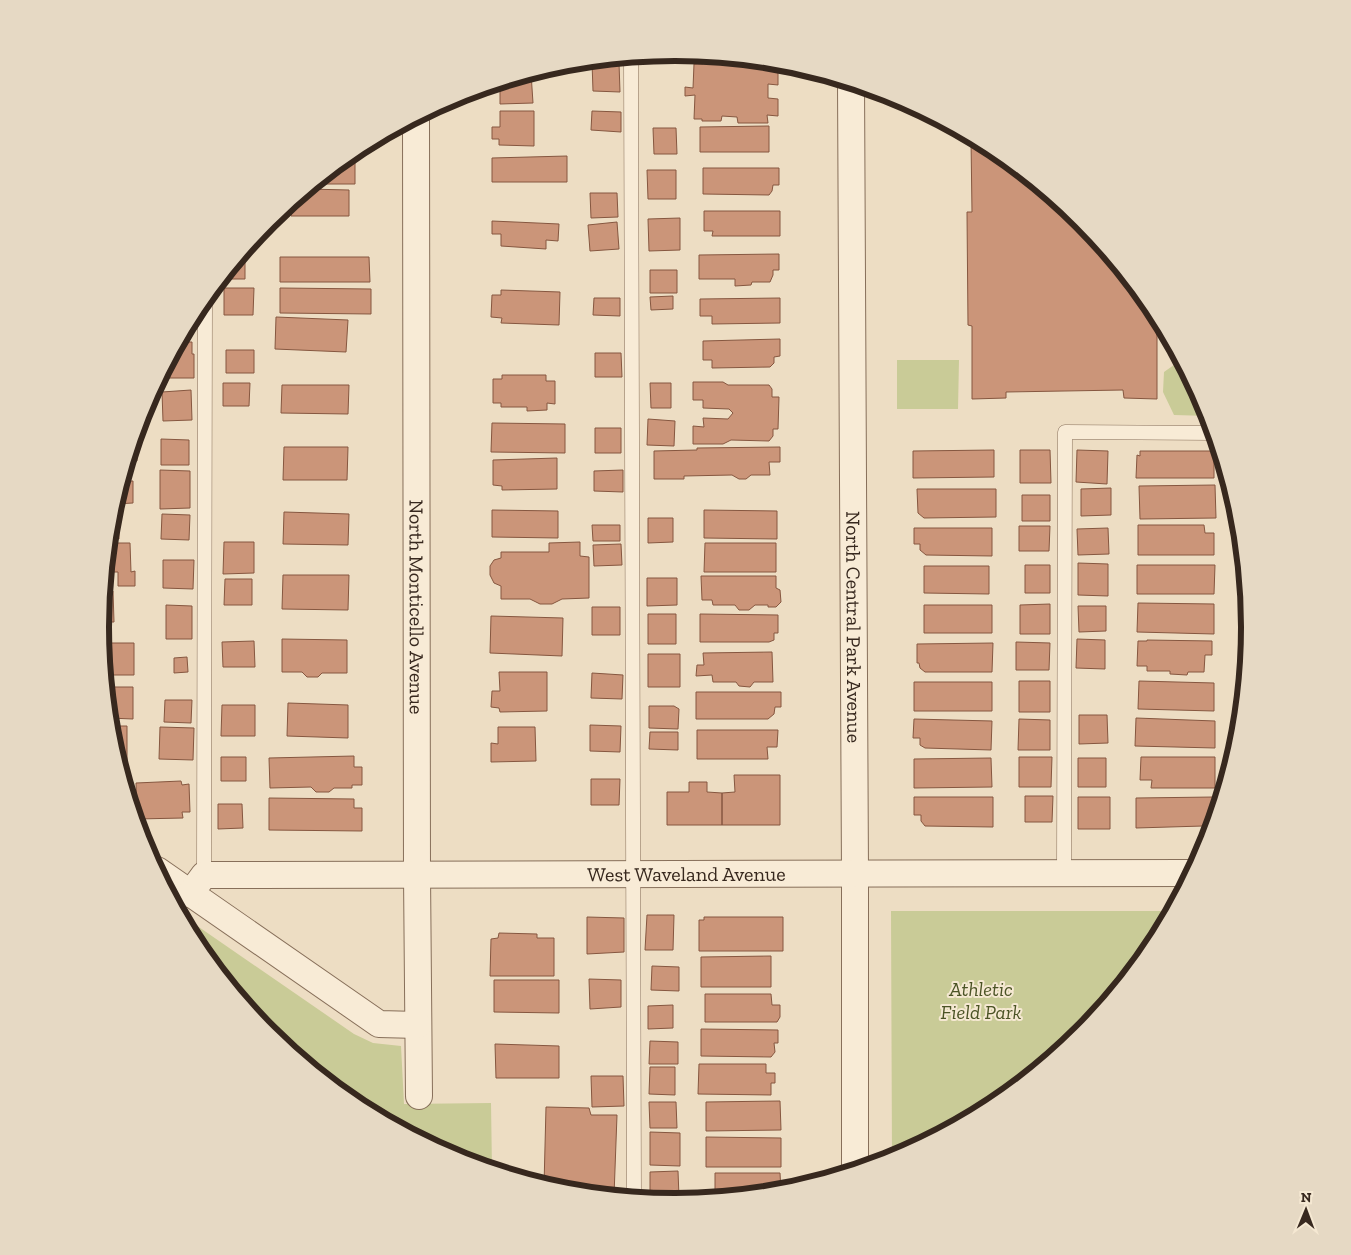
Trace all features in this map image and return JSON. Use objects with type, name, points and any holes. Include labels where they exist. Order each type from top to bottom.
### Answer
[{"type":"street","name":"North Central Park Avenue","points":[[851,89],[855,1165]]},
{"type":"street","name":"North Monticello Avenue","points":[[416,125],[419,1096]]},
{"type":"street","points":[[166,873],[197,884],[379,1024],[418,1025]]},
{"type":"street","name":"West Waveland Avenue","points":[[197,884],[417,875],[1185,873]]},
{"type":"lane","points":[[631,63],[634,1193]]},
{"type":"lane","points":[[197,884],[205,313]]},
{"type":"lane","points":[[1064,873],[1065,432],[1207,433]]},
{"type":"green space","points":[[897,360],[959,360],[958,409],[897,409]]},
{"type":"green space","points":[[1176,363],[1201,416],[1174,415],[1163,392],[1164,372]]},
{"type":"green space","name":"Athletic Field Park","points":[[891,911],[1166,911],[1125,972],[1076,1028],[1049,1053],[1020,1077],[959,1118],[892,1151]]},
{"type":"green space","points":[[192,923],[354,1034],[373,1043],[401,1046],[404,1104],[491,1103],[492,1164],[459,1151],[392,1118],[331,1077],[275,1028],[226,972]]},
{"type":"building","points":[[703,62],[713,62],[778,71],[778,85],[768,84],[768,98],[778,99],[778,116],[767,115],[768,123],[738,123],[737,117],[722,116],[721,121],[694,119],[695,95],[685,96],[685,87],[693,88],[694,64],[703,64]]},
{"type":"building","points":[[619,64],[620,92],[593,91],[592,68]]},
{"type":"building","points":[[531,80],[533,103],[500,104],[500,89]]},
{"type":"building","points":[[500,111],[534,111],[534,146],[499,145],[499,139],[492,139],[492,127],[500,127]]},
{"type":"building","points":[[592,111],[621,112],[621,132],[591,130]]},
{"type":"building","points":[[769,126],[769,152],[700,152],[700,127]]},
{"type":"building","points":[[653,128],[676,128],[677,154],[654,154]]},
{"type":"building","points":[[971,145],[1020,178],[1049,202],[1076,227],[1125,283],[1157,330],[1157,399],[1124,398],[1123,390],[1006,392],[1006,398],[972,399],[972,326],[968,325],[967,212],[972,212]]},
{"type":"building","points":[[567,156],[567,182],[492,182],[492,158]]},
{"type":"building","points":[[355,161],[355,184],[324,184]]},
{"type":"building","points":[[703,168],[779,168],[779,185],[773,185],[769,195],[703,194]]},
{"type":"building","points":[[647,170],[676,170],[676,199],[648,199]]},
{"type":"building","points":[[317,189],[349,190],[349,216],[291,216],[291,212]]},
{"type":"building","points":[[590,193],[617,193],[618,217],[591,218]]},
{"type":"building","points":[[704,211],[780,211],[780,236],[712,236],[713,231],[704,231]]},
{"type":"building","points":[[680,218],[680,250],[649,251],[648,219]]},
{"type":"building","points":[[492,221],[559,224],[558,241],[546,240],[546,249],[501,246],[501,234],[492,234]]},
{"type":"building","points":[[617,222],[619,249],[590,251],[588,225]]},
{"type":"building","points":[[779,254],[779,270],[773,270],[770,282],[752,282],[751,285],[735,286],[735,279],[699,279],[699,255]]},
{"type":"building","points":[[280,257],[369,257],[370,282],[280,282]]},
{"type":"building","points":[[245,260],[245,279],[229,279]]},
{"type":"building","points":[[650,270],[677,270],[677,293],[650,293]]},
{"type":"building","points":[[224,288],[254,288],[253,315],[224,315]]},
{"type":"building","points":[[280,288],[371,289],[371,314],[280,313]]},
{"type":"building","points":[[501,290],[560,292],[559,325],[501,323],[502,318],[491,317],[492,295],[501,295]]},
{"type":"building","points":[[673,296],[673,309],[651,310],[650,297]]},
{"type":"building","points":[[594,298],[620,298],[620,316],[593,315]]},
{"type":"building","points":[[780,298],[780,323],[712,324],[712,316],[700,316],[700,299]]},
{"type":"building","points":[[276,317],[348,320],[346,352],[275,349]]},
{"type":"building","points":[[780,339],[780,356],[774,357],[774,363],[770,367],[712,368],[712,360],[703,360],[703,341]]},
{"type":"building","points":[[186,342],[192,342],[194,378],[168,378]]},
{"type":"building","points":[[226,350],[254,350],[254,373],[226,373]]},
{"type":"building","points":[[595,353],[621,353],[622,377],[595,377]]},
{"type":"building","points":[[502,375],[546,375],[546,381],[555,381],[555,404],[547,403],[547,410],[527,411],[527,407],[501,407],[501,403],[493,403],[493,379],[502,379]]},
{"type":"building","points":[[693,382],[723,382],[728,385],[769,385],[772,389],[772,397],[779,397],[778,429],[773,429],[773,436],[769,441],[731,440],[723,444],[693,444],[693,426],[704,427],[703,418],[728,419],[733,413],[729,409],[703,408],[703,400],[693,400]]},
{"type":"building","points":[[223,383],[250,383],[249,406],[223,406]]},
{"type":"building","points":[[650,383],[671,383],[671,408],[651,408]]},
{"type":"building","points":[[282,385],[349,385],[348,414],[281,413]]},
{"type":"building","points":[[191,390],[192,420],[163,421],[162,392]]},
{"type":"building","points":[[648,419],[675,421],[674,446],[647,445]]},
{"type":"building","points":[[492,423],[565,424],[565,453],[491,452]]},
{"type":"building","points":[[595,428],[621,428],[621,453],[595,453]]},
{"type":"building","points":[[161,439],[189,440],[189,465],[161,465]]},
{"type":"building","points":[[284,447],[348,447],[347,480],[283,480]]},
{"type":"building","points":[[780,447],[780,462],[769,462],[770,475],[751,475],[746,479],[739,479],[732,475],[684,476],[684,479],[654,479],[654,451],[697,450],[697,448]]},
{"type":"building","points":[[994,450],[994,477],[913,478],[913,451]]},
{"type":"building","points":[[1020,450],[1050,450],[1051,483],[1020,483]]},
{"type":"building","points":[[1077,450],[1108,451],[1107,484],[1076,482]]},
{"type":"building","points":[[1140,451],[1214,451],[1214,478],[1136,478],[1137,455],[1140,456]]},
{"type":"building","points":[[557,458],[557,489],[502,490],[502,486],[493,485],[493,460]]},
{"type":"building","points":[[160,470],[190,471],[190,508],[160,509]]},
{"type":"building","points":[[623,470],[623,492],[594,491],[594,471]]},
{"type":"building","points":[[129,481],[133,481],[133,503],[123,504]]},
{"type":"building","points":[[1215,485],[1216,518],[1140,519],[1139,486]]},
{"type":"building","points":[[1111,488],[1111,515],[1081,516],[1081,489]]},
{"type":"building","points":[[917,489],[996,489],[996,517],[924,518],[918,513]]},
{"type":"building","points":[[1022,495],[1050,495],[1050,521],[1022,521]]},
{"type":"building","points":[[492,510],[558,511],[558,538],[492,537]]},
{"type":"building","points":[[704,510],[777,511],[777,539],[704,538]]},
{"type":"building","points":[[284,512],[349,514],[348,545],[283,544]]},
{"type":"building","points":[[162,514],[190,515],[189,540],[161,539]]},
{"type":"building","points":[[648,518],[673,518],[673,542],[648,543]]},
{"type":"building","points":[[119,523],[119,539],[116,539]]},
{"type":"building","points":[[592,525],[620,525],[620,541],[593,541]]},
{"type":"building","points":[[1138,525],[1204,525],[1205,533],[1214,533],[1214,555],[1138,555]]},
{"type":"building","points":[[1019,526],[1050,526],[1049,551],[1019,551]]},
{"type":"building","points":[[914,528],[992,528],[992,556],[926,555],[920,550],[920,544],[914,544]]},
{"type":"building","points":[[1108,528],[1109,554],[1078,555],[1077,529]]},
{"type":"building","points":[[224,542],[254,542],[254,573],[223,574]]},
{"type":"building","points":[[580,542],[580,556],[589,557],[589,598],[562,599],[552,604],[540,604],[530,599],[501,599],[501,586],[494,583],[490,575],[490,566],[494,560],[501,558],[501,552],[549,552],[549,543]]},
{"type":"building","points":[[116,543],[130,543],[131,572],[135,571],[135,586],[118,586],[118,572],[112,572]]},
{"type":"building","points":[[705,543],[776,543],[776,572],[704,572]]},
{"type":"building","points":[[621,544],[622,565],[594,566],[593,545]]},
{"type":"building","points":[[163,560],[194,560],[193,589],[163,588]]},
{"type":"building","points":[[1078,563],[1108,564],[1108,596],[1078,595]]},
{"type":"building","points":[[1025,565],[1050,565],[1050,593],[1025,593]]},
{"type":"building","points":[[1137,565],[1215,565],[1214,594],[1137,594]]},
{"type":"building","points":[[924,566],[989,566],[989,594],[924,593]]},
{"type":"building","points":[[283,575],[349,575],[348,610],[282,609]]},
{"type":"building","points":[[701,576],[776,576],[776,588],[780,590],[781,602],[776,607],[755,605],[749,610],[739,610],[735,605],[713,605],[712,600],[702,600]]},
{"type":"building","points":[[647,578],[677,578],[677,605],[647,606]]},
{"type":"building","points":[[225,579],[252,579],[252,605],[224,605]]},
{"type":"building","points":[[110,591],[113,591],[114,622],[109,622]]},
{"type":"building","points":[[1138,603],[1214,604],[1214,634],[1137,632]]},
{"type":"building","points":[[1050,604],[1050,634],[1020,634],[1020,605]]},
{"type":"building","points":[[166,605],[192,606],[192,639],[166,639]]},
{"type":"building","points":[[924,605],[992,605],[992,633],[924,633]]},
{"type":"building","points":[[1078,606],[1106,606],[1106,631],[1079,632]]},
{"type":"building","points":[[592,607],[620,607],[620,635],[592,635]]},
{"type":"building","points":[[648,614],[676,614],[676,644],[648,644]]},
{"type":"building","points":[[700,614],[778,615],[778,633],[774,633],[774,640],[769,642],[700,642]]},
{"type":"building","points":[[491,616],[563,618],[562,656],[490,653]]},
{"type":"building","points":[[282,639],[347,640],[347,673],[322,673],[318,677],[307,677],[302,672],[282,672]]},
{"type":"building","points":[[1077,639],[1105,640],[1105,669],[1076,668]]},
{"type":"building","points":[[254,641],[255,667],[223,667],[222,642]]},
{"type":"building","points":[[1138,641],[1212,641],[1212,655],[1205,655],[1204,672],[1188,672],[1187,675],[1170,674],[1170,671],[1147,671],[1147,666],[1137,666]]},
{"type":"building","points":[[1016,642],[1050,643],[1049,670],[1016,670]]},
{"type":"building","points":[[109,643],[134,643],[134,675],[111,675]]},
{"type":"building","points":[[993,643],[992,672],[925,672],[917,663],[917,644]]},
{"type":"building","points":[[772,652],[773,682],[754,682],[750,687],[739,686],[736,682],[713,682],[712,675],[696,676],[697,665],[704,665],[703,653]]},
{"type":"building","points":[[648,654],[680,654],[680,687],[648,687]]},
{"type":"building","points":[[187,657],[188,672],[174,673],[174,658]]},
{"type":"building","points":[[499,672],[547,672],[547,711],[500,712],[499,708],[491,707],[492,691],[500,691]]},
{"type":"building","points":[[592,673],[623,675],[622,699],[591,698]]},
{"type":"building","points":[[1019,681],[1050,681],[1050,712],[1019,712]]},
{"type":"building","points":[[1139,681],[1214,683],[1214,711],[1138,709]]},
{"type":"building","points":[[914,682],[992,682],[992,711],[914,711]]},
{"type":"building","points":[[112,687],[133,687],[133,719],[117,718]]},
{"type":"building","points":[[696,692],[781,692],[781,707],[775,707],[774,714],[768,719],[696,719]]},
{"type":"building","points":[[165,700],[192,700],[191,723],[164,722]]},
{"type":"building","points":[[288,703],[348,705],[348,738],[287,736]]},
{"type":"building","points":[[222,705],[255,705],[255,736],[221,736]]},
{"type":"building","points":[[649,706],[674,706],[679,709],[678,729],[649,728]]},
{"type":"building","points":[[1079,715],[1107,715],[1108,743],[1079,744]]},
{"type":"building","points":[[1136,718],[1215,721],[1215,748],[1135,746]]},
{"type":"building","points":[[914,719],[992,721],[991,750],[925,748],[920,745],[920,738],[913,738]]},
{"type":"building","points":[[1019,719],[1050,720],[1050,750],[1018,750]]},
{"type":"building","points":[[590,725],[621,726],[620,752],[590,751]]},
{"type":"building","points":[[118,726],[127,726],[127,764],[120,738]]},
{"type":"building","points":[[160,727],[194,728],[193,760],[159,759]]},
{"type":"building","points":[[498,727],[535,727],[536,761],[491,762],[491,743],[498,744]]},
{"type":"building","points":[[697,730],[778,730],[777,747],[767,747],[768,759],[697,759]]},
{"type":"building","points":[[650,732],[678,732],[678,750],[649,749]]},
{"type":"building","points":[[354,756],[354,767],[362,767],[362,785],[352,785],[352,788],[334,788],[329,792],[316,792],[311,787],[270,788],[269,758]]},
{"type":"building","points":[[221,757],[246,757],[246,781],[221,781]]},
{"type":"building","points":[[1019,757],[1052,757],[1051,787],[1019,787]]},
{"type":"building","points":[[1141,757],[1215,757],[1215,788],[1151,788],[1152,780],[1140,780]]},
{"type":"building","points":[[991,758],[992,787],[914,788],[914,759]]},
{"type":"building","points":[[1078,758],[1106,758],[1106,787],[1078,787]]},
{"type":"building","points":[[734,775],[780,775],[780,825],[722,825],[722,793],[735,792]]},
{"type":"building","points":[[591,779],[620,779],[619,805],[591,805]]},
{"type":"building","points":[[181,781],[182,785],[189,784],[190,812],[182,812],[183,818],[142,819],[136,801],[136,783]]},
{"type":"building","points":[[689,782],[707,782],[707,792],[722,793],[722,825],[667,825],[667,792],[689,792]]},
{"type":"building","points":[[1025,796],[1053,796],[1052,822],[1025,822]]},
{"type":"building","points":[[914,797],[993,797],[993,827],[925,826],[921,821],[921,815],[914,815]]},
{"type":"building","points":[[1078,797],[1110,797],[1110,829],[1078,829]]},
{"type":"building","points":[[1214,797],[1214,802],[1207,824],[1203,826],[1136,828],[1136,798]]},
{"type":"building","points":[[269,798],[354,799],[354,808],[362,808],[362,831],[269,830]]},
{"type":"building","points":[[218,804],[242,804],[243,828],[218,829]]},
{"type":"building","points":[[647,915],[674,915],[673,950],[645,950]]},
{"type":"building","points":[[587,917],[624,918],[624,952],[587,954]]},
{"type":"building","points":[[704,917],[783,917],[783,951],[699,951],[699,920],[704,920]]},
{"type":"building","points":[[499,933],[537,934],[537,938],[554,938],[554,976],[490,976],[491,939],[498,938]]},
{"type":"building","points":[[771,956],[771,987],[701,987],[701,957]]},
{"type":"building","points":[[652,966],[679,967],[679,991],[651,990]]},
{"type":"building","points":[[589,979],[621,980],[621,1007],[590,1009]]},
{"type":"building","points":[[494,980],[559,980],[559,1013],[494,1012]]},
{"type":"building","points":[[705,994],[771,994],[772,1005],[780,1005],[780,1017],[777,1022],[705,1022]]},
{"type":"building","points":[[673,1005],[673,1028],[648,1029],[648,1006]]},
{"type":"building","points":[[701,1029],[778,1030],[778,1043],[774,1043],[775,1052],[771,1057],[701,1056]]},
{"type":"building","points":[[650,1041],[678,1042],[678,1064],[649,1064]]},
{"type":"building","points":[[495,1044],[559,1046],[559,1078],[496,1078]]},
{"type":"building","points":[[699,1064],[766,1064],[766,1073],[775,1073],[775,1083],[771,1083],[771,1095],[698,1094]]},
{"type":"building","points":[[650,1067],[675,1067],[675,1095],[649,1094]]},
{"type":"building","points":[[591,1076],[623,1076],[624,1106],[592,1107]]},
{"type":"building","points":[[780,1101],[781,1130],[706,1131],[706,1102]]},
{"type":"building","points":[[649,1102],[676,1102],[677,1128],[650,1128]]},
{"type":"building","points":[[546,1107],[589,1108],[591,1115],[617,1115],[614,1190],[544,1178]]},
{"type":"building","points":[[650,1132],[680,1133],[680,1166],[650,1165]]},
{"type":"building","points":[[706,1137],[781,1138],[781,1167],[706,1167]]},
{"type":"building","points":[[678,1171],[679,1194],[650,1193],[650,1172]]},
{"type":"building","points":[[715,1173],[780,1173],[781,1184],[715,1193]]}]
